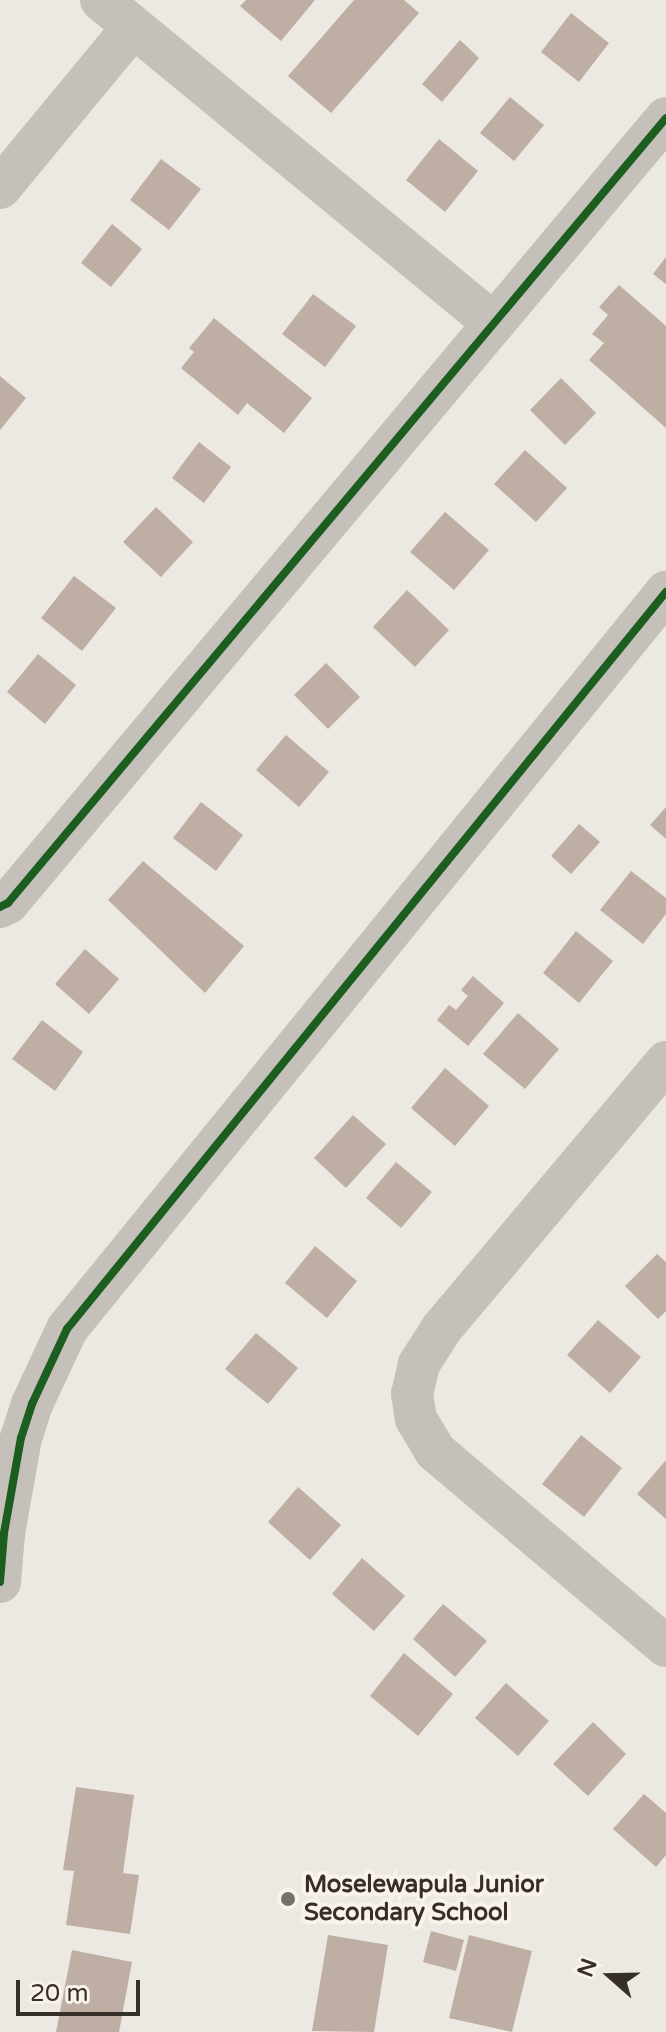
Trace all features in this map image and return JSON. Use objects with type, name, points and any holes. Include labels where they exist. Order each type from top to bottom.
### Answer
[{"type":"street","points":[[101,0],[492,322]]},
{"type":"street","points":[[0,188],[133,27]]},
{"type":"street","points":[[0,907],[8,903],[666,118]]},
{"type":"street","points":[[0,1582],[10,1429],[32,1404],[67,1329],[666,592]]},
{"type":"street","points":[[666,1062],[442,1328],[419,1364],[412,1394],[416,1419],[435,1451],[666,1646]]},
{"type":"building","points":[[246,0],[315,0],[281,41],[240,6]]},
{"type":"building","points":[[354,0],[404,0],[419,13],[331,113],[288,76]]},
{"type":"building","points":[[571,13],[609,43],[579,82],[541,52]]},
{"type":"building","points":[[460,40],[479,58],[442,102],[422,84]]},
{"type":"building","points":[[510,97],[544,125],[514,161],[480,133]]},
{"type":"building","points":[[439,139],[478,171],[445,212],[406,180]]},
{"type":"building","points":[[161,159],[201,189],[169,230],[130,200]]},
{"type":"building","points":[[112,224],[142,249],[111,287],[81,263]]},
{"type":"building","points":[[666,257],[666,284],[653,274]]},
{"type":"building","points":[[619,285],[666,326],[666,428],[589,360],[604,343],[592,334],[608,315],[599,307]]},
{"type":"building","points":[[313,294],[356,326],[325,367],[282,334]]},
{"type":"building","points":[[214,318],[312,398],[284,433],[247,403],[238,415],[181,368],[194,352],[189,348]]},
{"type":"building","points":[[0,376],[26,398],[0,430]]},
{"type":"building","points":[[561,378],[596,413],[565,445],[530,410]]},
{"type":"building","points":[[199,442],[231,467],[204,503],[172,478]]},
{"type":"building","points":[[525,450],[567,488],[536,522],[494,484]]},
{"type":"building","points":[[156,507],[193,542],[161,577],[123,542]]},
{"type":"building","points":[[445,512],[489,550],[454,590],[410,552]]},
{"type":"building","points":[[74,576],[116,608],[82,651],[41,618]]},
{"type":"building","points":[[407,590],[449,630],[415,667],[373,627]]},
{"type":"building","points":[[38,654],[76,685],[45,724],[7,692]]},
{"type":"building","points":[[326,663],[360,697],[328,729],[294,695]]},
{"type":"building","points":[[286,735],[329,772],[299,807],[256,770]]},
{"type":"building","points":[[201,802],[243,835],[216,871],[173,838]]},
{"type":"building","points":[[666,807],[666,839],[650,825]]},
{"type":"building","points":[[579,824],[600,842],[571,874],[551,856]]},
{"type":"building","points":[[143,861],[244,946],[205,993],[108,900]]},
{"type":"building","points":[[631,871],[666,898],[666,914],[643,944],[600,910]]},
{"type":"building","points":[[576,931],[613,961],[579,1003],[543,973]]},
{"type":"building","points":[[85,949],[119,979],[89,1014],[55,984]]},
{"type":"building","points":[[473,976],[504,1003],[468,1046],[437,1020],[449,1005],[456,1010],[468,996],[461,990]]},
{"type":"building","points":[[518,1013],[559,1049],[525,1089],[483,1054]]},
{"type":"building","points":[[42,1020],[83,1052],[55,1091],[12,1059]]},
{"type":"building","points":[[445,1068],[489,1106],[455,1146],[411,1108]]},
{"type":"building","points":[[353,1115],[386,1144],[346,1188],[314,1158]]},
{"type":"building","points":[[396,1162],[432,1192],[401,1228],[366,1198]]},
{"type":"building","points":[[315,1246],[357,1281],[327,1318],[285,1283]]},
{"type":"building","points":[[657,1254],[666,1262],[666,1311],[658,1319],[625,1286]]},
{"type":"building","points":[[598,1320],[641,1357],[610,1393],[567,1355]]},
{"type":"building","points":[[256,1333],[298,1368],[268,1404],[225,1369]]},
{"type":"building","points":[[581,1435],[622,1468],[584,1517],[542,1484]]},
{"type":"building","points":[[666,1460],[666,1519],[637,1494]]},
{"type":"building","points":[[298,1487],[341,1525],[310,1560],[268,1522]]},
{"type":"building","points":[[362,1558],[405,1596],[374,1631],[332,1594]]},
{"type":"building","points":[[443,1604],[487,1641],[455,1677],[413,1639]]},
{"type":"building","points":[[404,1653],[453,1694],[418,1736],[370,1696]]},
{"type":"building","points":[[506,1683],[549,1721],[518,1756],[475,1718]]},
{"type":"building","points":[[593,1722],[626,1754],[588,1796],[553,1764]]},
{"type":"building","points":[[76,1787],[134,1795],[123,1873],[139,1875],[130,1934],[66,1925],[74,1871],[63,1870]]},
{"type":"building","points":[[644,1794],[666,1813],[666,1855],[656,1867],[613,1829]]},
{"type":"building","points":[[431,1931],[464,1940],[456,1971],[423,1962]]},
{"type":"building","points":[[328,1935],[388,1945],[374,2032],[312,2031]]},
{"type":"building","points":[[469,1935],[532,1951],[512,2032],[449,2018]]},
{"type":"building","points":[[72,1950],[132,1962],[119,2032],[56,2032]]},
{"type":"cycle path","points":[[0,907],[8,903],[666,118]]},
{"type":"cycle path","points":[[0,1582],[4,1533],[21,1438],[32,1404],[67,1329],[666,592]]},
{"type":"place","name":"Moselewapula Junior Secondary School","points":[[288,1899]]}]
